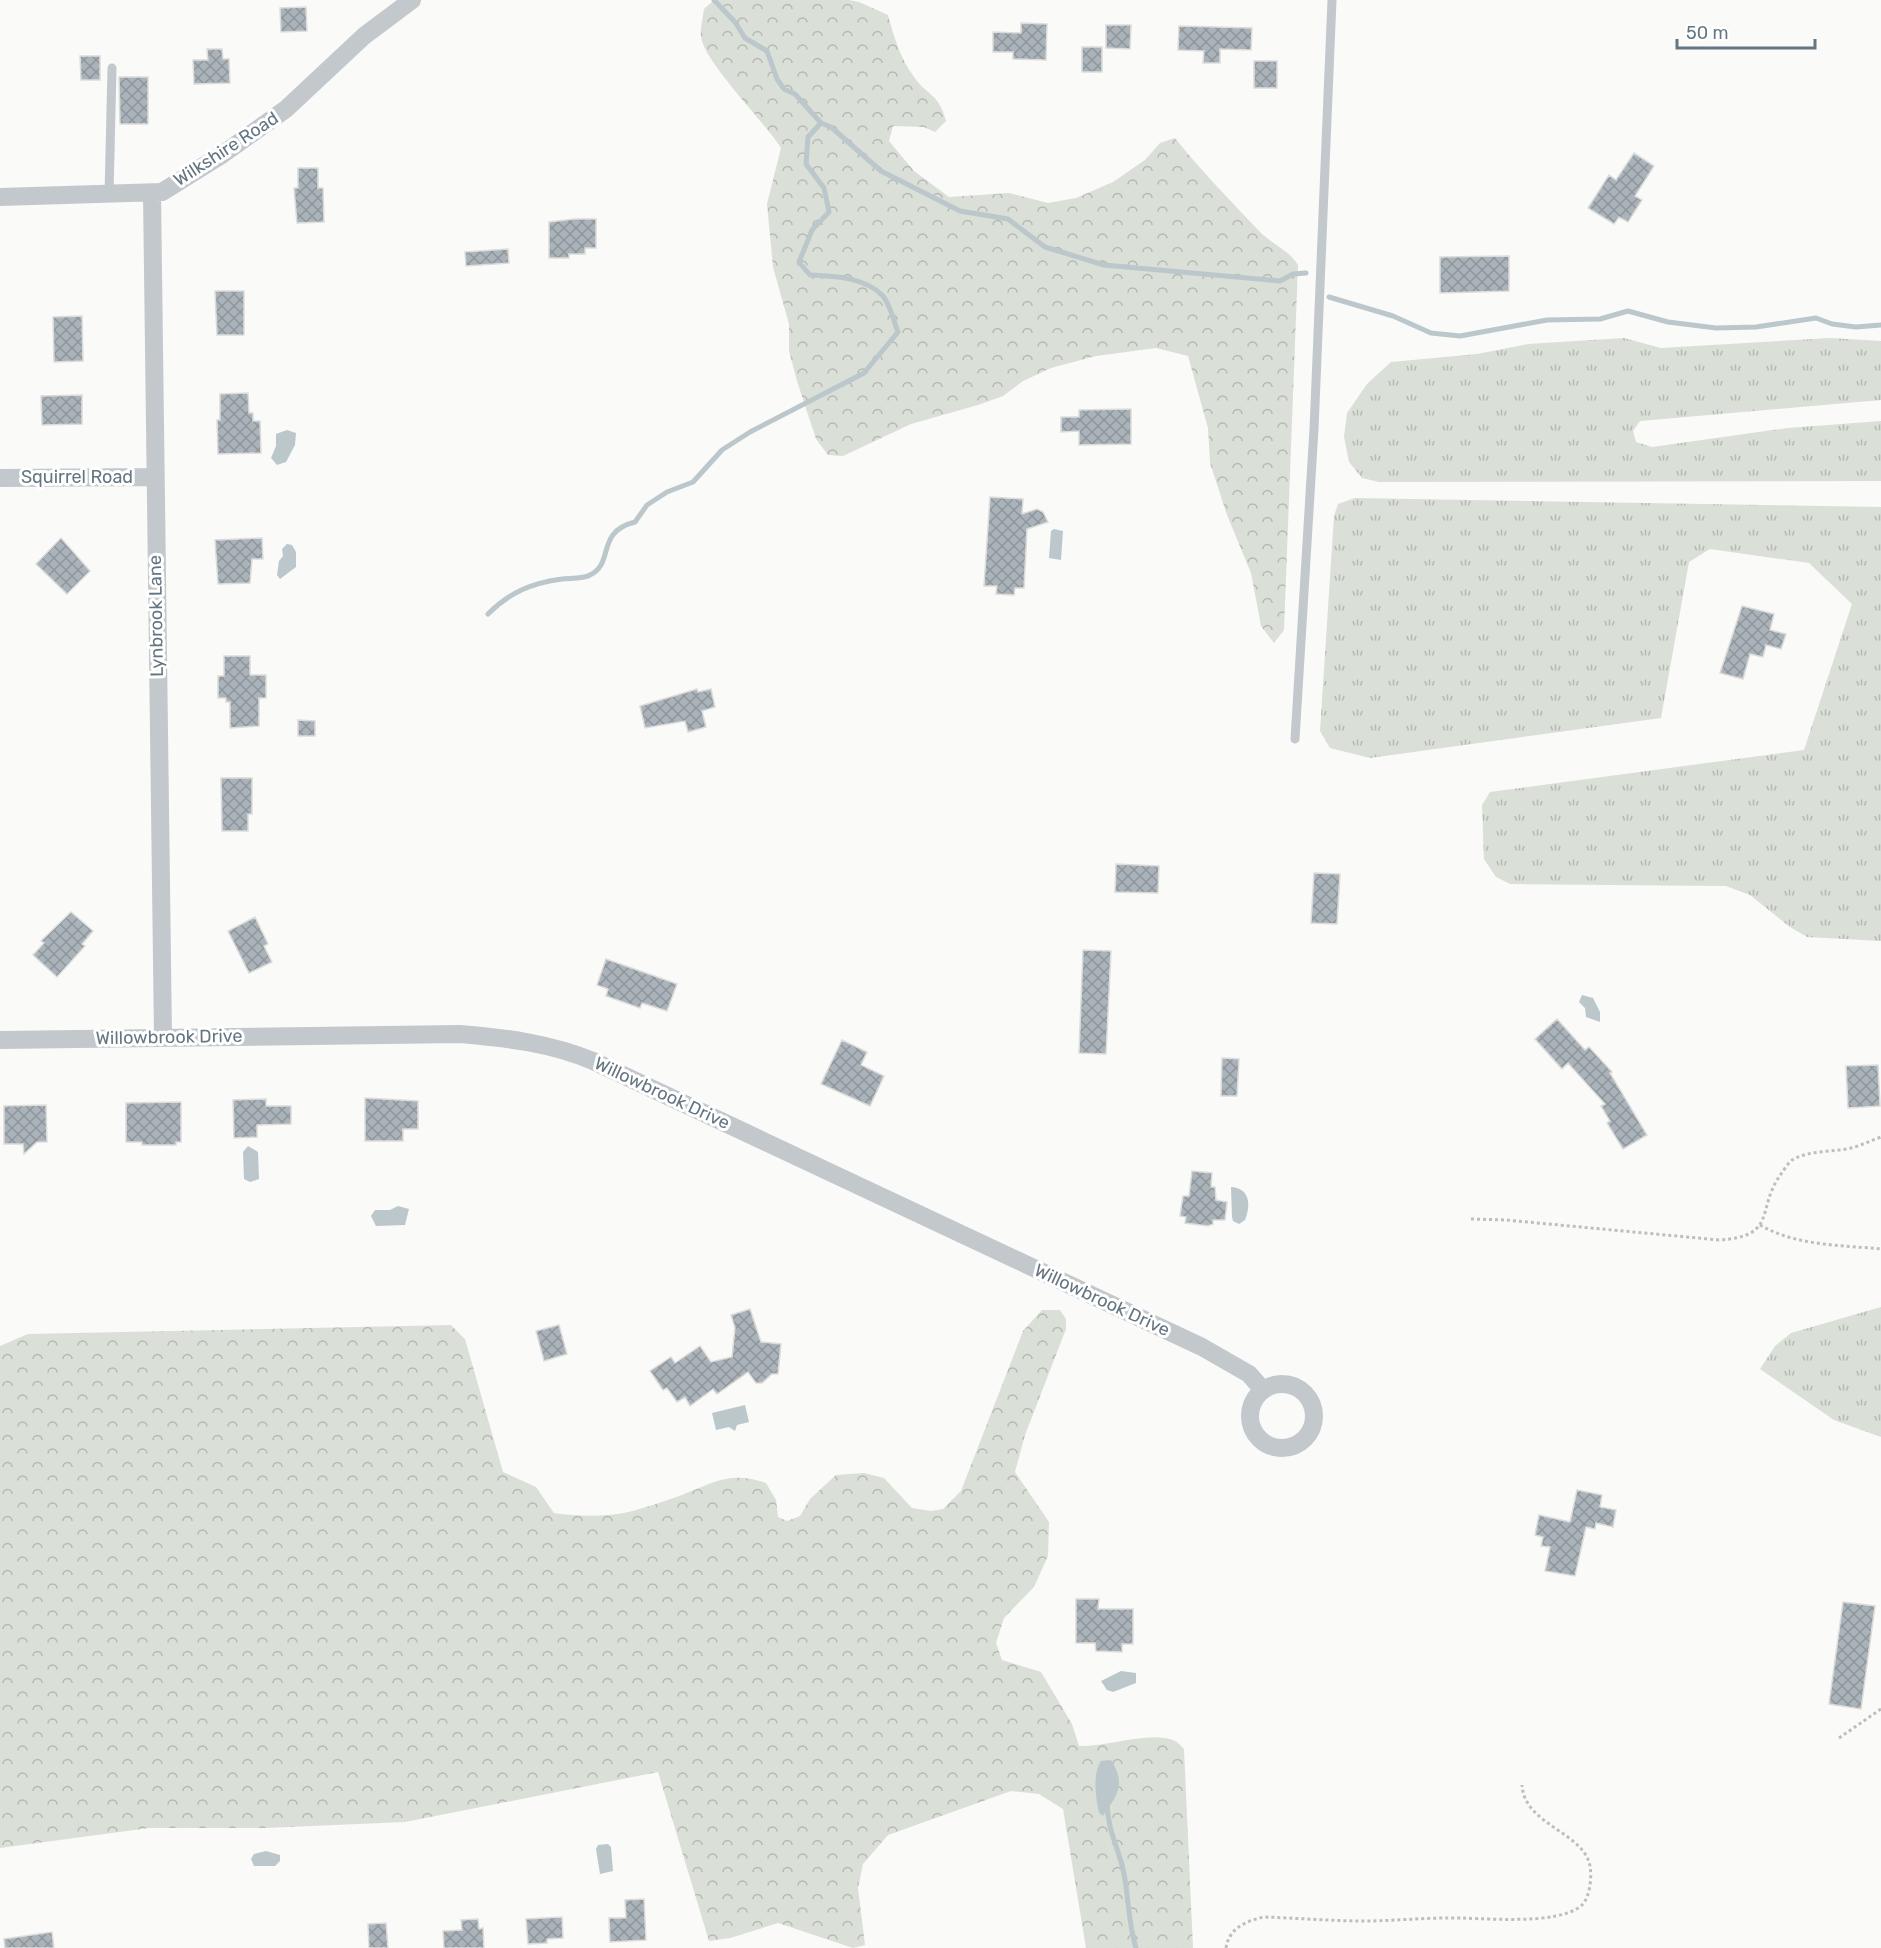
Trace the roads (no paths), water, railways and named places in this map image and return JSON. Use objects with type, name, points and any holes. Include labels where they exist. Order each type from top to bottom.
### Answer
[{"type":"street","name":"Wilkshire Road","points":[[0,197],[162,192],[223,154],[286,109],[364,36],[412,0]]},
{"type":"street","name":"Lynbrook Lane","points":[[152,194],[163,1037]]},
{"type":"street","name":"Squirrel Road","points":[[0,478],[154,477]]},
{"type":"street","name":"Willowbrook Drive","points":[[0,1040],[460,1034],[511,1038],[562,1050],[844,1178],[1202,1347],[1249,1374],[1263,1390]]},
{"type":"lane","points":[[1295,739],[1314,429],[1332,0]]},
{"type":"lane","points":[[109,195],[112,68]]},
{"type":"waterway","points":[[714,0],[735,22],[745,38],[767,51],[777,79],[784,89],[795,94],[821,123],[831,127],[881,171],[960,211],[1008,219],[1045,247],[1104,265],[1280,281],[1293,274],[1306,273]]},
{"type":"waterway","points":[[488,614],[513,594],[531,586],[590,575],[602,563],[610,540],[615,533],[635,522],[647,505],[667,492],[693,482],[722,450],[750,432],[864,373],[898,332],[888,304],[876,290],[858,281],[810,275],[799,262],[812,230],[829,212],[824,188],[806,164],[808,137],[821,123]]},
{"type":"waterway","points":[[1329,297],[1393,316],[1431,333],[1460,336],[1547,320],[1600,319],[1628,311],[1668,322],[1716,328],[1756,327],[1816,318],[1832,324],[1856,327],[1881,325]]},
{"type":"waterway","points":[[1107,1802],[1110,1828],[1124,1875],[1136,1948]]}]
